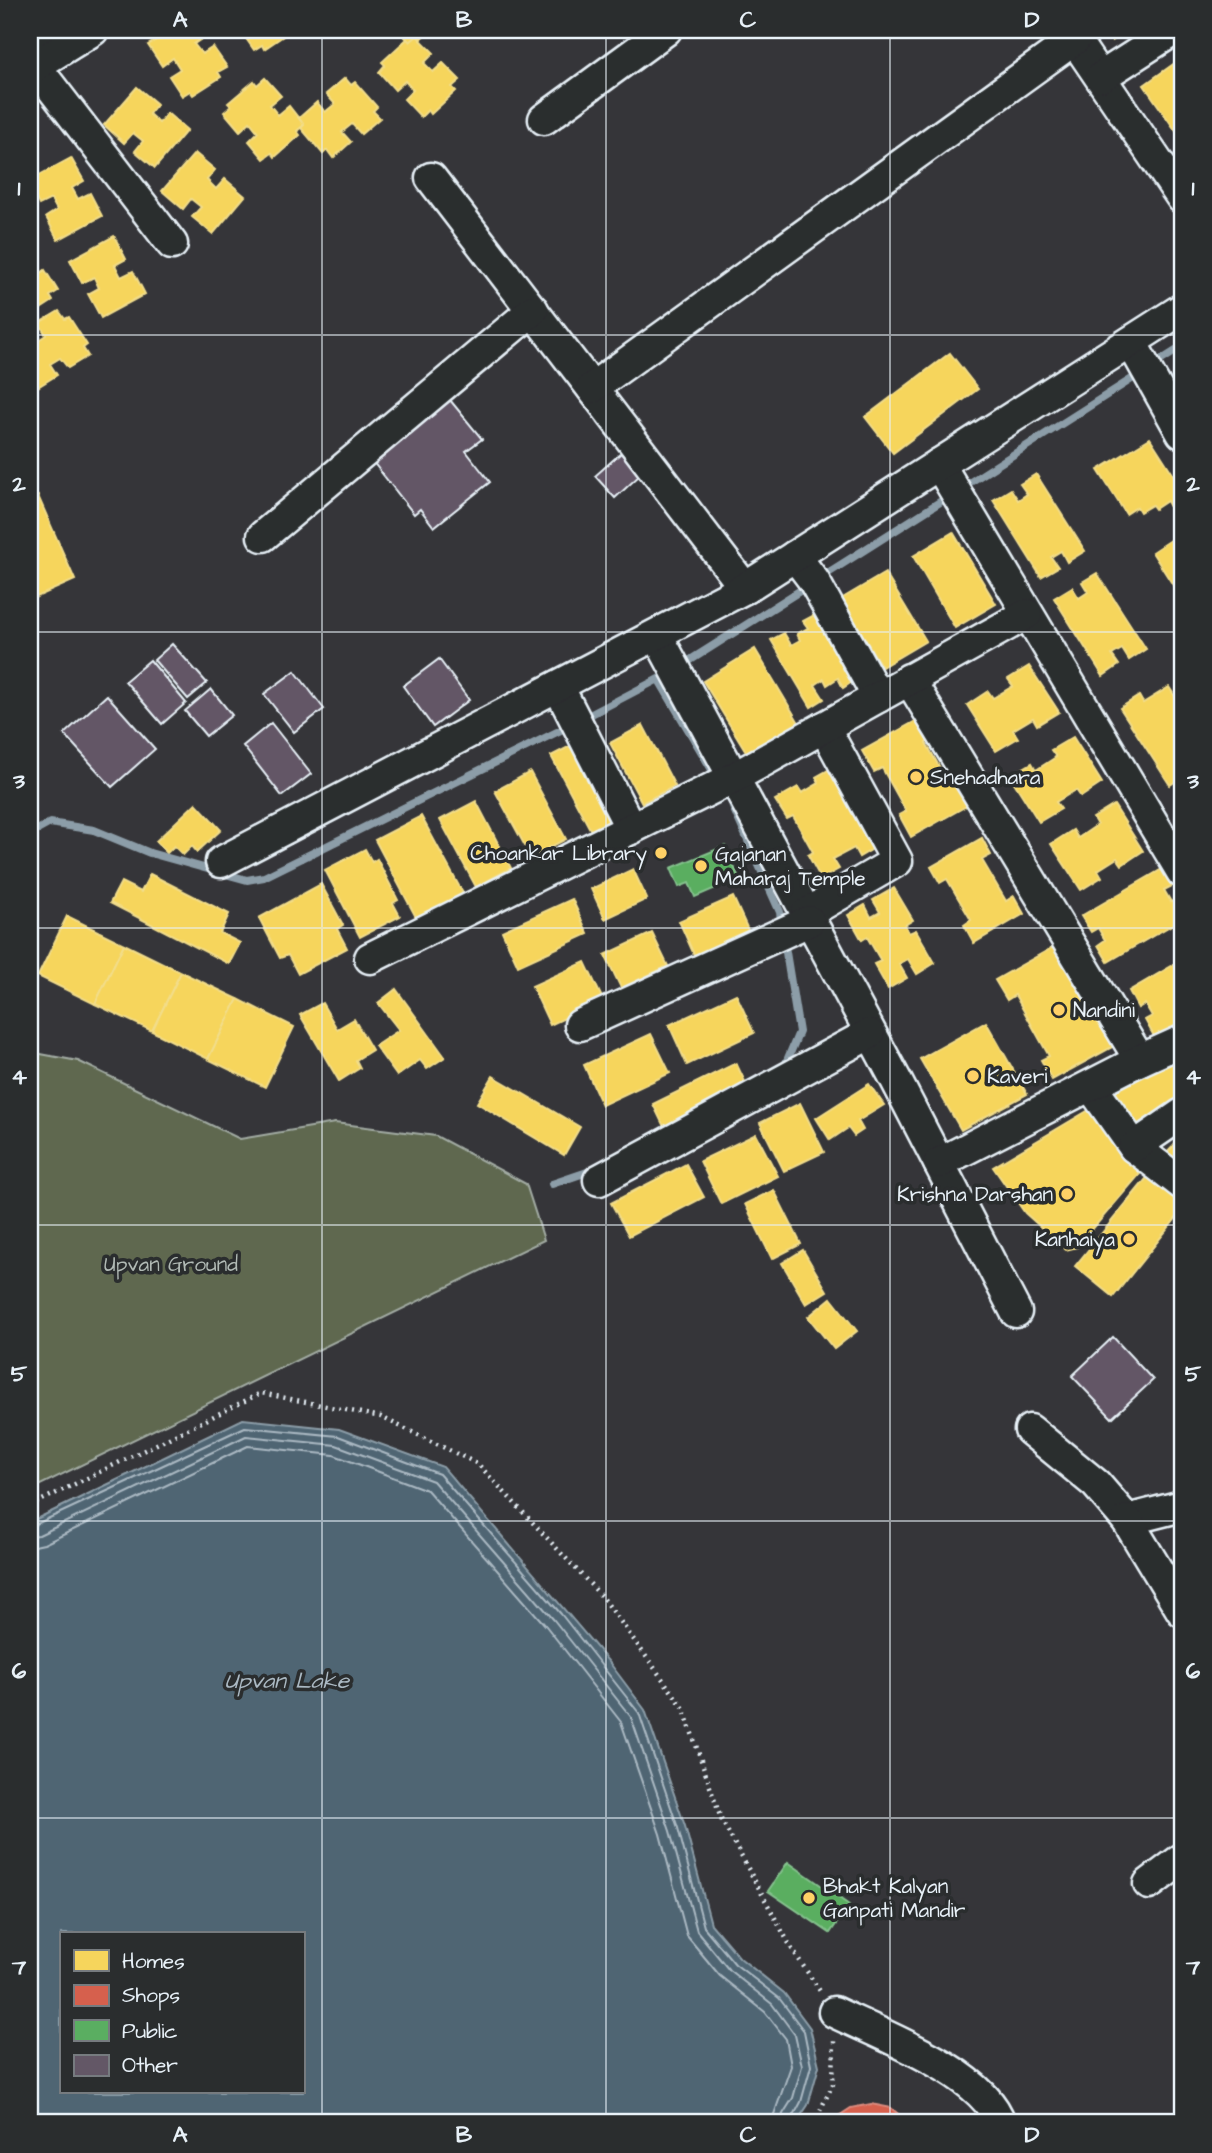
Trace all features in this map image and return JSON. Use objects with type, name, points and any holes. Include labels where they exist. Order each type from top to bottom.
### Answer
[{"type":"street","points":[[32,58],[46,30]]},
{"type":"street","points":[[32,58],[93,30]]},
{"type":"street","points":[[544,119],[666,30]]},
{"type":"street","points":[[1101,77],[1174,30]]},
{"type":"street","points":[[592,388],[1071,35],[1182,198]]},
{"type":"street","points":[[32,58],[172,244]]},
{"type":"street","points":[[431,178],[745,588]]},
{"type":"street","points":[[221,862],[745,588],[1182,309]]},
{"type":"street","points":[[263,536],[533,310]]},
{"type":"street","points":[[1131,342],[1182,433]]},
{"type":"street","points":[[939,464],[1182,872]]},
{"type":"street","points":[[795,556],[814,582],[878,697]]},
{"type":"street","points":[[370,958],[733,778],[1027,614]]},
{"type":"street","points":[[657,635],[1016,1312]]},
{"type":"street","points":[[909,679],[1140,1060]]},
{"type":"street","points":[[558,686],[631,829]]},
{"type":"street","points":[[580,1025],[807,917],[897,861],[824,727]]},
{"type":"street","points":[[599,1180],[869,1034]]},
{"type":"street","points":[[939,1163],[1182,1041]]},
{"type":"street","points":[[1091,1086],[1134,1147],[1182,1184]]},
{"type":"street","points":[[1134,1147],[1182,1114]]},
{"type":"street","points":[[1030,1430],[1096,1484],[1127,1520],[1182,1611]]},
{"type":"street","points":[[1127,1520],[1182,1506]]},
{"type":"street","points":[[1149,1884],[1182,1859]]},
{"type":"street","points":[[834,2012],[959,2074],[997,2111],[1000,2123]]},
{"type":"path","points":[[30,1506],[261,1393],[381,1417],[478,1464],[604,1599],[683,1707],[721,1819],[792,1949],[834,2012],[833,2084],[814,2123]]},
{"type":"green space","name":"Upvan Ground","points":[[30,1052],[78,1061],[240,1139],[335,1123],[436,1136],[526,1184],[544,1240],[30,1490]]},
{"type":"water","name":"Upvan Lake","points":[[243,1419],[339,1429],[443,1467],[609,1662],[645,1710],[685,1826],[711,1924],[740,1958],[784,1993],[810,2028],[819,2066],[808,2105],[796,2123],[30,2123],[30,1522]]},
{"type":"building: Homes","points":[[163,30],[202,30],[206,36],[194,44],[202,54],[213,47],[227,67],[218,72],[221,77],[193,95],[190,91],[182,96],[169,76],[180,69],[173,58],[162,66],[148,45],[156,40],[153,36]]},
{"type":"building: Homes","points":[[240,30],[292,30],[264,49],[262,45],[254,50]]},
{"type":"building: Homes","points":[[398,30],[430,30],[420,39],[417,36],[410,42]]},
{"type":"building: Homes","points":[[1104,30],[1128,30],[1112,41]]},
{"type":"building: Homes","points":[[417,36],[434,53],[424,63],[433,72],[443,63],[460,80],[452,87],[456,91],[431,114],[428,110],[421,117],[404,99],[413,90],[405,81],[395,90],[379,72],[385,65],[382,62],[407,39],[410,42]]},
{"type":"building: Homes","points":[[1182,58],[1182,135],[1180,137],[1144,85]]},
{"type":"building: Homes","points":[[265,78],[281,96],[270,105],[278,115],[289,106],[304,125],[297,131],[300,135],[275,157],[272,153],[264,159],[249,141],[258,132],[250,122],[240,131],[224,112],[231,106],[228,103],[254,81],[257,85]]},
{"type":"building: Homes","points":[[345,78],[351,85],[355,82],[377,107],[373,111],[380,118],[361,134],[352,124],[342,132],[351,142],[333,158],[327,150],[323,154],[301,128],[304,125],[299,118],[317,102],[325,112],[335,104],[326,94]]},
{"type":"building: Homes","points":[[137,87],[157,104],[149,114],[159,123],[167,113],[187,130],[155,168],[135,151],[143,141],[133,133],[124,143],[104,125]]},
{"type":"building: Homes","points":[[195,153],[215,170],[207,180],[216,189],[225,179],[245,196],[213,234],[192,217],[201,207],[191,199],[183,209],[162,191]]},
{"type":"building: Homes","points":[[71,158],[84,181],[72,188],[78,199],[90,193],[102,216],[58,240],[46,217],[57,210],[51,199],[39,205],[30,187],[30,180]]},
{"type":"building: Homes","points":[[114,236],[126,259],[115,265],[121,277],[133,271],[145,294],[101,318],[88,294],[99,288],[94,277],[82,283],[70,260]]},
{"type":"building: Homes","points":[[30,248],[38,260],[30,265]]},
{"type":"building: Homes","points":[[45,270],[58,291],[50,296],[53,301],[30,316],[30,273],[34,278]]},
{"type":"building: Homes","points":[[59,311],[65,319],[69,317],[87,345],[83,348],[88,356],[68,368],[60,358],[50,364],[57,375],[36,388],[30,381],[30,333],[35,342],[46,335],[39,323]]},
{"type":"building: Homes","points":[[950,353],[978,389],[893,453],[865,417]]},
{"type":"building: Homes","points":[[1150,438],[1182,488],[1182,499],[1170,507],[1167,501],[1155,509],[1152,505],[1140,512],[1137,507],[1126,514],[1098,470]]},
{"type":"building: Homes","points":[[1036,474],[1085,551],[1067,562],[1061,551],[1051,557],[1058,567],[1041,577],[993,500],[1011,489],[1018,500],[1027,494],[1020,484]]},
{"type":"building: Homes","points":[[38,496],[75,580],[30,600],[30,500]]},
{"type":"building: Homes","points":[[953,532],[996,604],[955,628],[913,556]]},
{"type":"building: Homes","points":[[1182,532],[1182,599],[1152,552]]},
{"type":"building: Homes","points":[[885,573],[926,641],[882,667],[841,599]]},
{"type":"building: Homes","points":[[1097,573],[1146,649],[1129,660],[1122,649],[1112,655],[1119,665],[1103,676],[1054,598],[1072,587],[1079,598],[1088,592],[1082,582]]},
{"type":"building: Homes","points":[[816,614],[855,680],[843,688],[838,678],[827,685],[824,679],[815,685],[824,699],[811,707],[771,640],[784,633],[791,645],[800,640],[797,634],[808,628],[803,621]]},
{"type":"building: Homes","points":[[30,648],[35,688],[30,689]]},
{"type":"building: Homes","points":[[755,649],[802,728],[750,758],[703,681]]},
{"type":"building: Homes","points":[[1029,666],[1059,712],[1037,725],[1033,718],[1013,730],[1018,738],[996,751],[967,705],[988,691],[993,698],[1013,686],[1008,679]]},
{"type":"building: Homes","points":[[1169,687],[1182,707],[1182,777],[1170,785],[1120,708],[1139,696],[1143,703]]},
{"type":"building: Homes","name":"Snehadhara","points":[[921,718],[933,739],[926,743],[950,786],[957,782],[970,804],[911,837],[899,815],[906,811],[882,768],[874,772],[862,751]]},
{"type":"building: Homes","points":[[643,725],[675,786],[642,803],[610,743]]},
{"type":"building: Homes","points":[[1073,737],[1102,783],[1081,797],[1076,790],[1056,802],[1061,809],[1039,822],[1010,776],[1032,763],[1036,770],[1056,757],[1051,750]]},
{"type":"building: Homes","points":[[582,740],[622,814],[591,831],[551,756]]},
{"type":"building: Homes","points":[[832,768],[861,827],[866,825],[878,846],[859,857],[854,848],[833,859],[839,869],[821,879],[808,855],[813,852],[793,816],[787,819],[775,800],[798,787],[802,793],[819,783],[816,777]]},
{"type":"building: Homes","points":[[530,772],[566,839],[531,857],[495,791]]},
{"type":"building: Homes","points":[[476,801],[511,868],[476,887],[440,820]]},
{"type":"building: Homes","points":[[196,803],[221,830],[197,852],[192,846],[183,855],[174,846],[167,853],[156,841]]},
{"type":"building: Homes","points":[[1114,805],[1143,851],[1122,865],[1117,858],[1098,870],[1102,877],[1081,890],[1051,844],[1073,830],[1078,838],[1097,825],[1093,818]]},
{"type":"building: Homes","points":[[421,816],[465,897],[418,921],[375,840]]},
{"type":"building: Homes","points":[[982,838],[991,855],[982,860],[1006,901],[1014,896],[1024,914],[974,943],[964,925],[971,920],[947,879],[940,883],[931,867]]},
{"type":"building: Homes","points":[[365,849],[372,862],[377,859],[398,900],[393,903],[400,916],[360,937],[325,870]]},
{"type":"building: Homes","points":[[633,869],[647,899],[605,919],[591,889]]},
{"type":"building: Homes","points":[[1162,869],[1172,886],[1164,890],[1171,902],[1179,897],[1182,903],[1182,919],[1108,962],[1098,945],[1105,940],[1098,928],[1091,932],[1081,916]]},
{"type":"building: Homes","points":[[150,874],[229,914],[220,933],[240,943],[229,964],[110,903],[121,882],[141,892]]},
{"type":"building: Homes","points":[[321,884],[343,925],[337,929],[347,948],[298,974],[288,955],[280,958],[259,918]]},
{"type":"building: Homes","points":[[894,888],[913,920],[905,925],[909,933],[916,930],[935,963],[917,974],[908,959],[899,964],[907,978],[888,989],[874,964],[881,961],[867,937],[862,940],[848,915],[865,905],[871,917],[880,912],[873,900]]},
{"type":"building: Homes","points":[[733,897],[749,932],[695,957],[679,921]]},
{"type":"building: Homes","points":[[572,899],[588,934],[518,966],[502,931]]},
{"type":"building: Homes","points":[[67,916],[124,944],[95,1004],[38,976]]},
{"type":"building: Homes","points":[[652,933],[668,966],[621,988],[605,955]]},
{"type":"building: Homes","name":"Nandini","points":[[1066,940],[1123,1041],[1052,1080],[1041,1060],[1049,1056],[1015,995],[1007,1000],[995,980]]},
{"type":"building: Homes","points":[[124,944],[181,972],[152,1031],[95,1004]]},
{"type":"building: Homes","points":[[1182,960],[1182,1022],[1155,1038],[1145,1020],[1152,1016],[1145,1004],[1138,1008],[1129,991]]},
{"type":"building: Homes","points":[[585,962],[603,1000],[550,1025],[532,986]]},
{"type":"building: Homes","points":[[181,972],[238,999],[208,1059],[152,1031]]},
{"type":"building: Homes","points":[[396,989],[445,1057],[427,1069],[420,1060],[397,1076],[375,1046],[399,1030],[378,1003]]},
{"type":"building: Homes","points":[[736,994],[754,1033],[687,1065],[669,1025]]},
{"type":"building: Homes","points":[[238,999],[294,1027],[265,1087],[208,1059]]},
{"type":"building: Homes","points":[[322,1003],[337,1029],[354,1019],[372,1050],[356,1060],[360,1068],[339,1081],[300,1015]]},
{"type":"building: Homes","name":"Kaveri","points":[[986,1022],[1027,1094],[961,1130],[920,1059]]},
{"type":"building: Homes","points":[[651,1034],[670,1073],[602,1105],[584,1065]]},
{"type":"building: Homes","points":[[1182,1051],[1182,1106],[1136,1130],[1106,1093]]},
{"type":"building: Homes","points":[[736,1063],[749,1090],[666,1131],[653,1104]]},
{"type":"building: Homes","points":[[493,1076],[580,1127],[564,1155],[477,1103]]},
{"type":"building: Homes","points":[[869,1084],[884,1105],[858,1121],[863,1130],[854,1136],[848,1128],[830,1140],[816,1118]]},
{"type":"building: Homes","points":[[800,1103],[824,1152],[784,1171],[760,1123]]},
{"type":"building: Homes","name":"Krishna Darshan","points":[[1099,1104],[1140,1174],[1077,1247],[1066,1250],[1025,1213],[993,1167]]},
{"type":"building: Homes","points":[[756,1134],[778,1176],[721,1204],[700,1161]]},
{"type":"building: Homes","points":[[1182,1137],[1182,1180],[1161,1159]]},
{"type":"building: Homes","points":[[686,1164],[704,1197],[629,1236],[611,1203]]},
{"type":"building: Homes","name":"Kanhaiya","points":[[1155,1168],[1182,1190],[1182,1211],[1113,1297],[1075,1266]]},
{"type":"building: Homes","points":[[774,1190],[801,1244],[772,1259],[745,1204]]},
{"type":"building: Homes","points":[[803,1250],[827,1291],[806,1304],[782,1263]]},
{"type":"building: Homes","points":[[831,1298],[857,1331],[834,1349],[808,1317]]},
{"type":"building: Shops","points":[[871,2104],[891,2108],[909,2123],[828,2123],[851,2108]]},
{"type":"building: Public","points":[[725,846],[739,878],[695,897],[689,883],[679,887],[671,868]]},
{"type":"building: Public","name":"Bhakt Kalyan Ganpati Mandir","points":[[788,1862],[849,1905],[830,1933],[768,1891]]},
{"type":"building: Other","points":[[450,400],[482,439],[466,451],[490,482],[434,527],[420,509],[414,514],[373,462]]},
{"type":"building: Other","points":[[621,453],[640,475],[615,498],[595,476]]},
{"type":"building: Other","points":[[172,644],[207,683],[188,699],[154,660]]},
{"type":"building: Other","points":[[439,659],[469,700],[433,727],[403,686]]},
{"type":"building: Other","points":[[150,660],[186,703],[162,724],[125,681]]},
{"type":"building: Other","points":[[295,671],[324,709],[294,732],[264,694]]},
{"type":"building: Other","points":[[211,689],[232,715],[206,736],[185,711]]},
{"type":"building: Other","points":[[107,695],[155,749],[112,787],[64,734]]},
{"type":"building: Other","points":[[271,723],[311,774],[282,796],[243,746]]},
{"type":"building: Other","points":[[1113,1337],[1153,1380],[1112,1418],[1072,1376]]},
{"type":"waterway","points":[[961,488],[1182,347]]},
{"type":"waterway","points":[[820,578],[951,495]]},
{"type":"waterway","points":[[681,666],[809,585]]},
{"type":"waterway","points":[[582,719],[670,673]]},
{"type":"waterway","points":[[659,680],[718,780]]},
{"type":"waterway","points":[[30,834],[50,823],[94,830],[150,853],[247,880],[264,877],[571,725]]},
{"type":"waterway","points":[[733,807],[780,912],[782,927]]},
{"type":"waterway","points":[[783,1070],[799,1032],[784,940]]},
{"type":"waterway","points":[[552,1184],[596,1169]]},
{"type":"place","name":"Snehadhara","points":[[916,777]]},
{"type":"place","name":"Choankar Library","points":[[661,853]]},
{"type":"place","name":"Gajanan Maharaj Temple","points":[[701,866]]},
{"type":"place","name":"Nandini","points":[[1059,1010]]},
{"type":"place","name":"Kaveri","points":[[973,1076]]},
{"type":"place","name":"Krishna Darshan","points":[[1067,1194]]},
{"type":"place","name":"Kanhaiya","points":[[1129,1239]]},
{"type":"place","name":"Bhakt Kalyan Ganpati Mandir","points":[[809,1898]]}]
